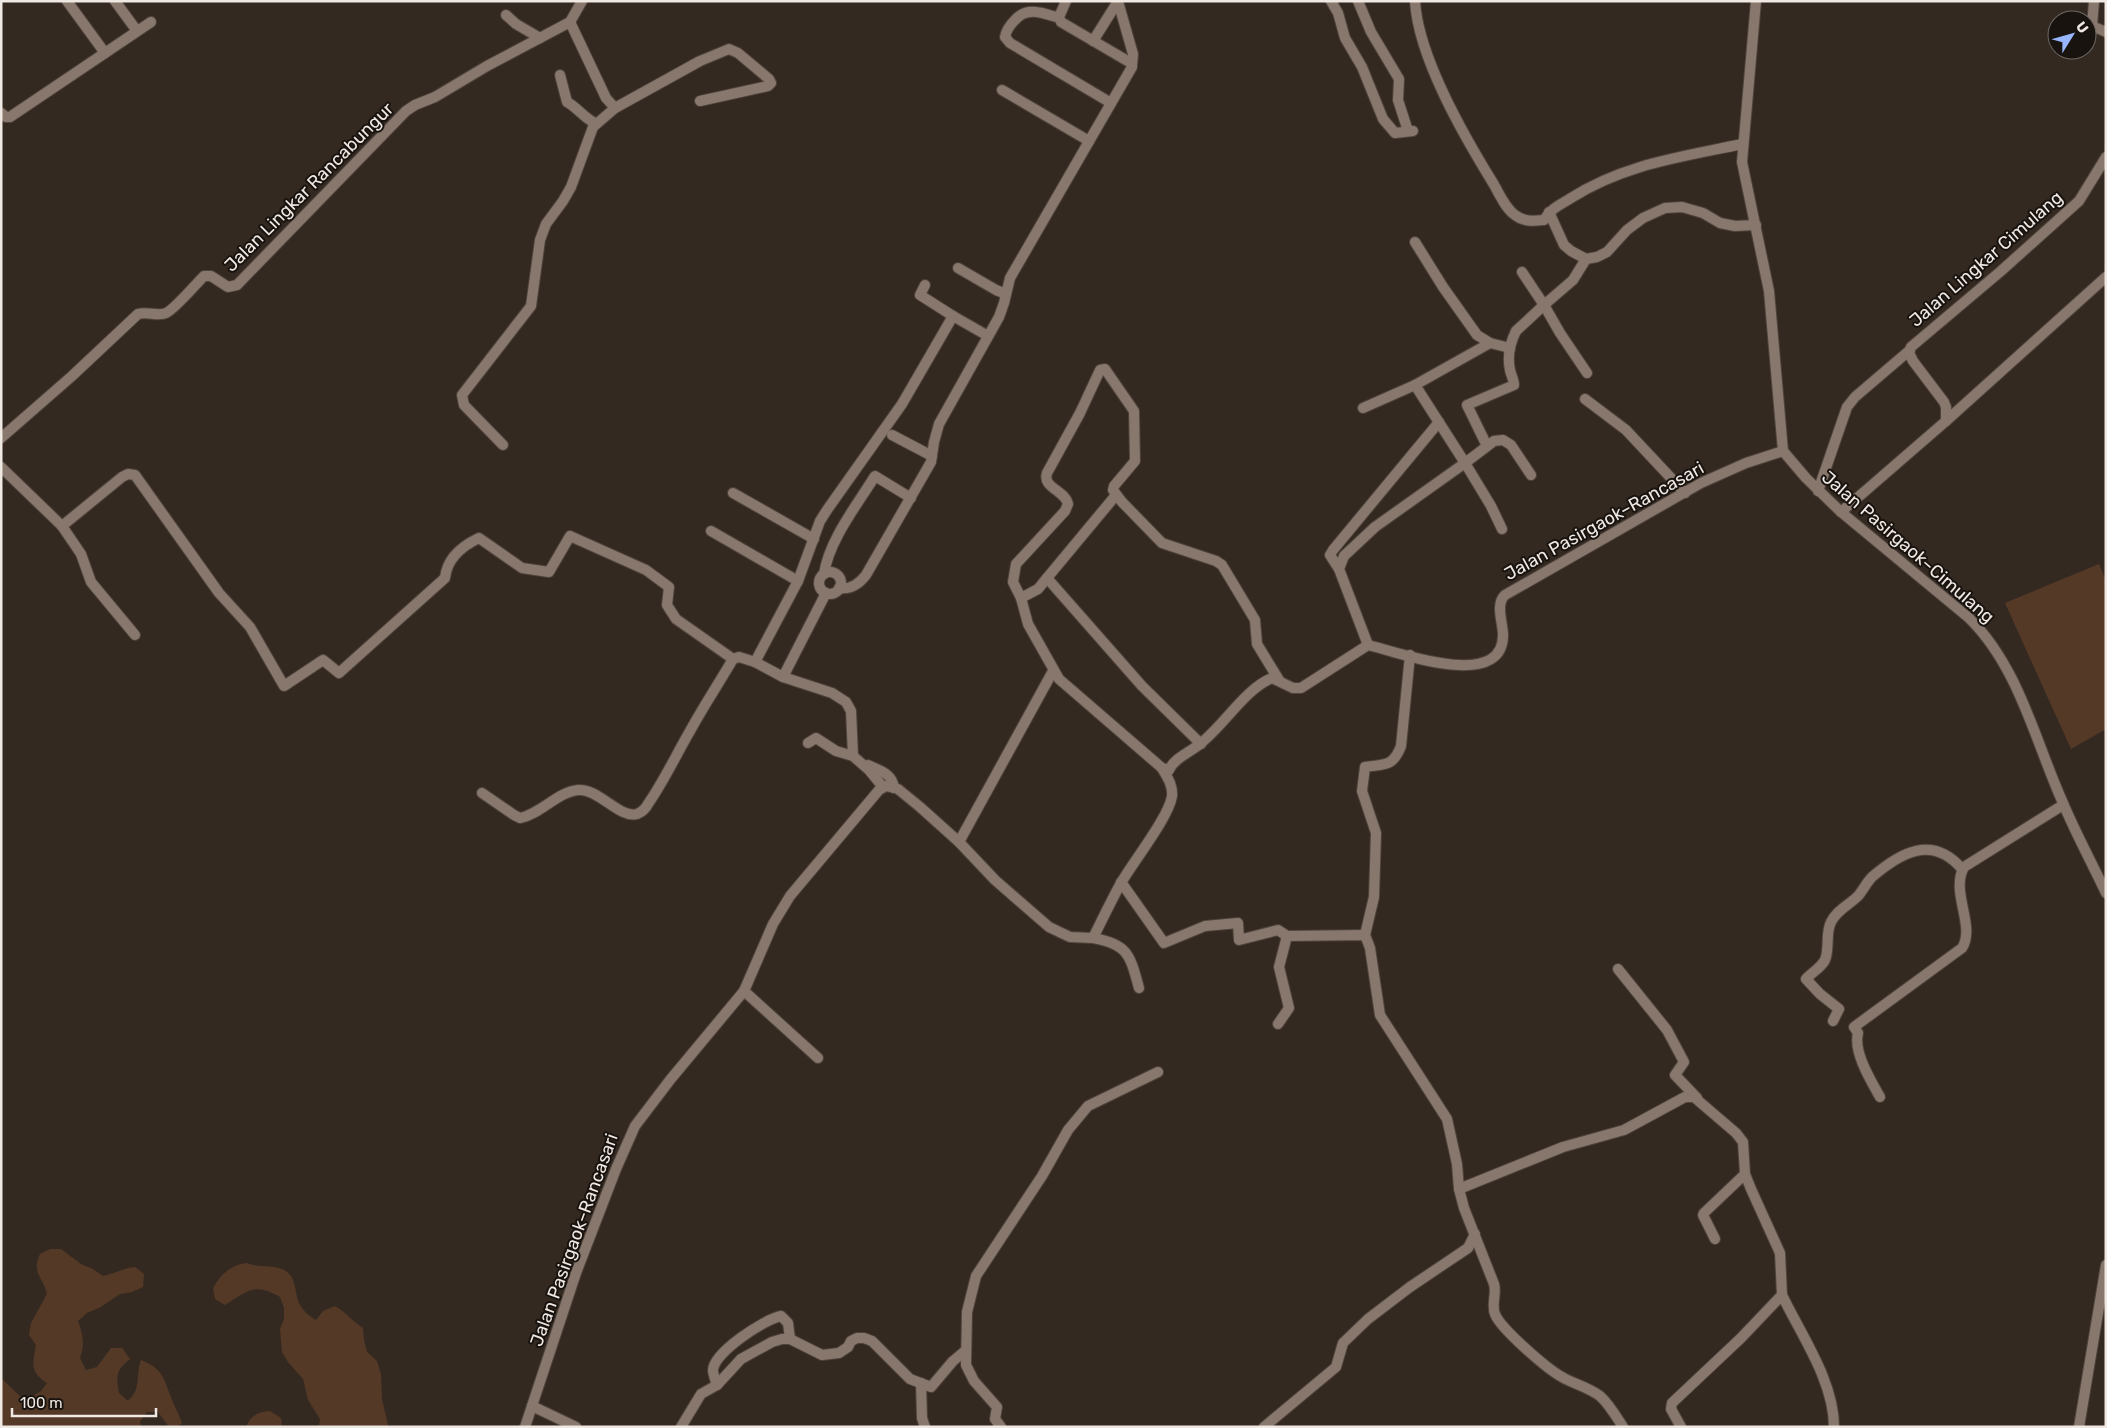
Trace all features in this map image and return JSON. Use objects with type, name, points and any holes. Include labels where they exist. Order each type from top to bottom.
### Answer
[{"type":"street","points":[[67,1],[105,54]]},
{"type":"street","points":[[129,1],[118,5],[137,32]]},
{"type":"street","points":[[582,1],[570,22],[606,98],[615,108]]},
{"type":"street","points":[[1059,18],[1066,1]]},
{"type":"street","points":[[1331,1],[1338,13],[1345,38],[1362,67],[1383,118],[1395,133],[1410,131],[1398,100],[1399,79],[1371,32],[1358,1]]},
{"type":"street","points":[[1415,1],[1420,35],[1448,103],[1469,144],[1503,199],[1512,212],[1526,221],[1544,220],[1549,212],[1590,186],[1622,172],[1641,166],[1742,144]]},
{"type":"street","points":[[1756,1],[1742,144],[1742,162],[1769,291],[1783,451]]},
{"type":"street","points":[[2094,1],[2092,26],[2106,32]]},
{"type":"street","points":[[839,588],[848,589],[860,582],[866,575],[911,498],[932,456],[936,433],[940,424],[999,317],[1010,278],[1132,66],[1133,54],[1119,5],[1115,6],[1093,41]]},
{"type":"street","points":[[1111,103],[1010,44],[1005,37],[1010,24],[1024,12],[1034,11],[1059,18],[1061,22],[1131,63],[1132,66]]},
{"type":"street","points":[[506,15],[516,24],[540,38]]},
{"type":"street","points":[[1,113],[6,117],[10,117],[151,22]]},
{"type":"street","name":"Jalan Lingkar Rancabungur","points":[[1,438],[72,376],[138,314],[147,312],[157,315],[166,313],[204,276],[211,276],[228,287],[236,285],[415,105],[435,97],[570,22]]},
{"type":"street","points":[[503,445],[464,404],[462,395],[531,306],[540,240],[544,228],[571,187],[595,123],[615,108],[700,61],[729,49],[738,53],[769,79],[771,83],[768,86],[700,101]]},
{"type":"street","points":[[560,75],[567,102],[595,123]]},
{"type":"street","points":[[1002,90],[1089,141]]},
{"type":"street","name":"Jalan Lingkar Cimulang","points":[[1946,421],[1944,402],[1913,361],[1910,350],[1915,342],[2001,271],[2079,201],[2106,157]]},
{"type":"street","points":[[1549,212],[1564,245],[1570,251],[1586,259],[1597,257],[1607,252],[1627,230],[1644,218],[1664,208],[1682,207],[1735,226],[1756,225]]},
{"type":"street","points":[[1415,242],[1472,330],[1490,343],[1510,348]]},
{"type":"street","points":[[1487,446],[1467,406],[1468,403],[1514,385],[1509,365],[1510,348],[1516,330],[1573,280],[1586,259]]},
{"type":"street","points":[[958,268],[1006,294]]},
{"type":"street","points":[[1522,272],[1587,373]]},
{"type":"street","points":[[1841,512],[1946,421],[2106,277]]},
{"type":"street","points":[[925,285],[920,295],[988,336]]},
{"type":"street","points":[[755,662],[798,581],[827,510],[902,404],[953,316]]},
{"type":"street","points":[[1364,408],[1415,385],[1490,343]]},
{"type":"street","points":[[1818,491],[1847,407],[1910,350]]},
{"type":"street","points":[[1093,938],[1122,882],[1164,815],[1172,793],[1170,782],[1162,768],[1075,695],[1053,671],[1028,624],[1022,598],[1013,582],[1016,564],[1065,511],[1068,504],[1063,494],[1047,484],[1047,473],[1080,413],[1100,370],[1103,368],[1108,371],[1134,413],[1135,459],[1113,487],[1116,495],[1162,543],[1216,561],[1222,565],[1255,620],[1257,644],[1279,680]]},
{"type":"street","points":[[1415,385],[1465,462],[1502,529]]},
{"type":"street","points":[[1585,399],[1626,430],[1685,493]]},
{"type":"street","points":[[1162,768],[1169,770],[1172,764],[1201,744],[1254,689],[1270,679],[1279,680],[1293,688],[1301,688],[1368,645],[1339,569],[1330,555],[1439,422]]},
{"type":"street","points":[[892,435],[932,456]]},
{"type":"street","points":[[1339,569],[1344,556],[1375,527],[1498,440],[1508,442],[1531,475]]},
{"type":"street","name":"Jalan Pasirgaok–Cimulang","points":[[1783,451],[1818,491],[1841,512],[1969,618],[1985,635],[2012,678],[2063,805],[2106,892]]},
{"type":"street","name":"Jalan Pasirgaok–Rancasari","points":[[1368,645],[1427,660],[1475,665],[1492,660],[1502,644],[1500,602],[1505,594],[1685,493],[1734,468],[1783,451]]},
{"type":"street","points":[[1,467],[62,526],[81,554],[91,582],[135,635]]},
{"type":"street","points":[[62,526],[122,477],[134,475],[219,593],[250,626],[284,686],[324,660],[339,673],[446,578],[446,568],[463,546],[479,538],[522,568],[549,572],[570,536],[646,570],[669,587],[668,610],[676,619],[733,659],[739,658],[755,662],[783,677],[832,693],[846,702],[851,711],[857,758],[883,787],[894,788],[903,792],[959,842],[1002,886],[1049,927],[1070,937],[1109,941],[1125,950],[1132,961],[1139,988]]},
{"type":"street","points":[[824,574],[830,572],[837,574],[840,581],[839,588],[834,593],[826,593],[820,586],[820,579],[824,574],[826,560],[834,542],[875,476],[911,498]]},
{"type":"street","points":[[733,493],[814,540]]},
{"type":"street","points":[[1022,598],[1038,588],[1116,495]]},
{"type":"street","points":[[711,531],[798,581]]},
{"type":"street","points":[[1047,578],[1142,686],[1201,744]]},
{"type":"street","points":[[783,677],[826,593]]},
{"type":"street","points":[[1410,655],[1401,746],[1397,758],[1387,764],[1365,767],[1362,792],[1376,833],[1374,897],[1365,935],[1370,948],[1380,1015],[1447,1119],[1457,1164],[1459,1189],[1494,1284],[1496,1293],[1494,1312],[1498,1319],[1527,1349],[1556,1373],[1590,1389],[1600,1396],[1622,1427]]},
{"type":"street","points":[[482,793],[520,818],[535,812],[566,794],[579,790],[593,793],[631,814],[639,813],[648,805],[663,781],[733,659]]},
{"type":"street","points":[[959,842],[1053,671]]},
{"type":"street","points":[[808,743],[816,738],[828,747],[857,758],[889,776],[893,780],[894,788]]},
{"type":"street","name":"Jalan Pasirgaok–Rancasari","points":[[525,1427],[576,1273],[616,1169],[635,1126],[665,1086],[744,991],[773,924],[790,896],[883,787]]},
{"type":"street","points":[[1880,1097],[1864,1067],[1857,1041],[1858,1033],[1854,1027],[1962,948],[1966,936],[1960,887],[1962,869],[1967,864],[2063,805]]},
{"type":"street","points":[[1833,1021],[1839,1009],[1820,994],[1806,979],[1821,967],[1825,960],[1830,923],[1840,910],[1858,896],[1871,878],[1903,854],[1918,849],[1934,851],[1945,855],[1962,869]]},
{"type":"street","points":[[1122,882],[1164,943],[1205,926],[1238,923],[1239,940],[1278,930],[1287,936],[1365,935]]},
{"type":"street","points":[[1278,1024],[1289,1008],[1279,967],[1287,936]]},
{"type":"street","points":[[1618,969],[1667,1030],[1684,1062],[1676,1075],[1741,1138],[1745,1174],[1780,1253],[1782,1295],[1803,1334],[1822,1377],[1834,1412],[1834,1427]]},
{"type":"street","points":[[744,991],[818,1058]]},
{"type":"street","points":[[1001,1427],[996,1419],[996,1407],[968,1371],[965,1352],[967,1312],[976,1276],[1042,1176],[1068,1130],[1088,1106],[1158,1072]]},
{"type":"street","points":[[1459,1189],[1563,1147],[1624,1130],[1684,1097],[1694,1097],[1702,1102]]},
{"type":"street","points":[[1715,1239],[1704,1213],[1745,1174]]},
{"type":"street","points":[[1264,1427],[1336,1367],[1343,1343],[1368,1319],[1410,1287],[1468,1248],[1475,1234]]},
{"type":"street","points":[[2079,1427],[2106,1265]]},
{"type":"street","points":[[1681,1427],[1672,1410],[1672,1403],[1741,1338],[1782,1295]]},
{"type":"street","points":[[717,1385],[713,1372],[716,1363],[730,1346],[760,1325],[773,1318],[782,1316],[788,1323],[790,1339]]},
{"type":"street","points":[[681,1427],[698,1396],[717,1385],[741,1359],[772,1342],[782,1339],[790,1339],[822,1355],[840,1353],[848,1347],[851,1341],[857,1338],[864,1338],[872,1341],[910,1379],[931,1387],[953,1361],[965,1352]]},
{"type":"street","points":[[921,1383],[922,1418],[925,1427]]},
{"type":"street","points":[[532,1406],[576,1427]]},
{"type":"shaded area","points":[[2099,564],[2106,581],[2106,729],[2071,749],[2005,603]]},
{"type":"shaded area","points":[[50,1249],[61,1249],[81,1264],[103,1276],[135,1267],[144,1274],[143,1287],[132,1292],[120,1294],[99,1308],[87,1313],[78,1321],[83,1340],[80,1358],[86,1370],[97,1367],[111,1348],[122,1348],[130,1359],[118,1374],[118,1387],[119,1393],[128,1401],[137,1387],[141,1360],[154,1367],[164,1379],[181,1420],[182,1423],[177,1427],[169,1427],[158,1412],[147,1412],[140,1422],[141,1427],[1,1427],[1,1378],[25,1401],[41,1391],[47,1383],[35,1371],[33,1362],[36,1345],[29,1335],[31,1323],[47,1294],[37,1271],[38,1261],[40,1254]]},
{"type":"shaded area","points":[[247,1263],[278,1268],[287,1272],[293,1279],[297,1298],[301,1306],[306,1313],[316,1320],[323,1311],[335,1306],[363,1328],[367,1352],[377,1361],[381,1374],[382,1399],[387,1427],[319,1427],[320,1419],[308,1400],[303,1379],[282,1352],[280,1329],[284,1319],[284,1308],[280,1297],[271,1292],[257,1289],[246,1292],[225,1305],[215,1299],[213,1288],[219,1278],[231,1268]]},
{"type":"shaded area","points":[[270,1411],[281,1418],[282,1427],[246,1427],[255,1415]]}]
